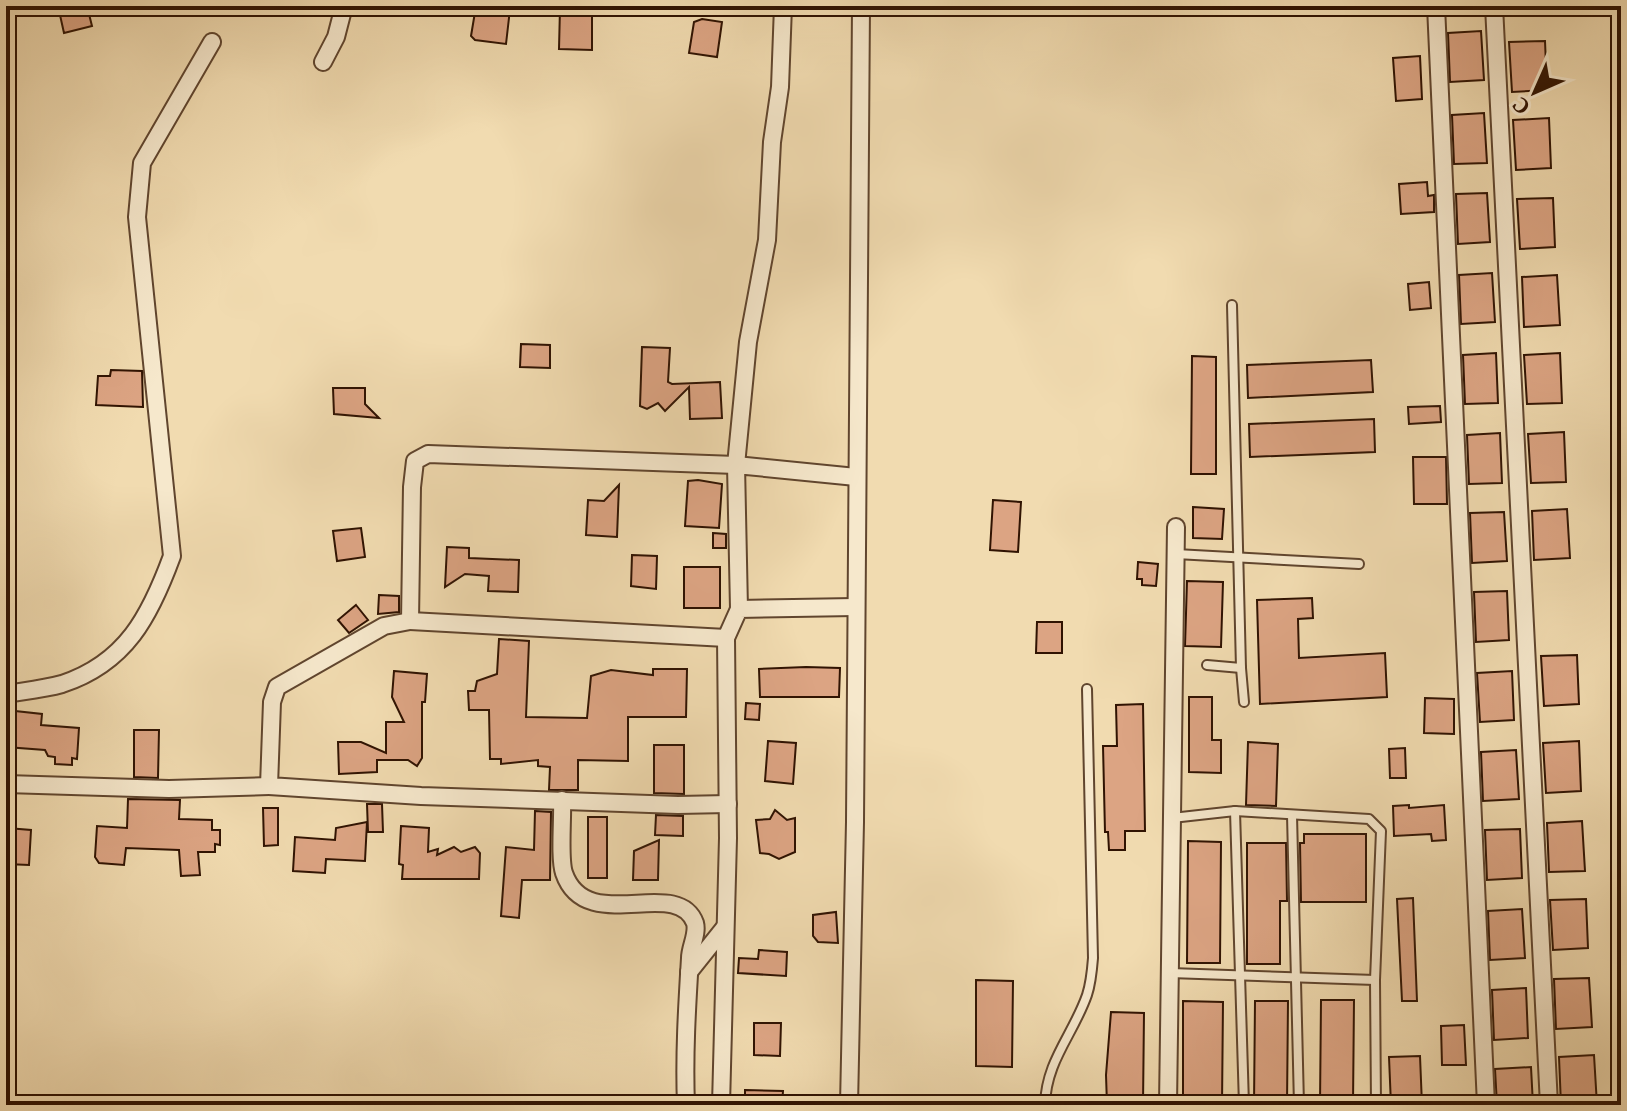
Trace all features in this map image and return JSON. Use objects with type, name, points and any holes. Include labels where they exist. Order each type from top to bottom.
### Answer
[{"type":"street","points":[[323,62],[336,37],[344,6]]},
{"type":"street","points":[[721,1105],[728,804],[726,638],[739,609],[736,465],[748,342],[767,240],[772,142],[780,87],[783,6]]},
{"type":"street","points":[[849,1105],[855,822],[861,6]]},
{"type":"street","points":[[1436,6],[1486,1105]]},
{"type":"street","points":[[1494,6],[1549,1105]]},
{"type":"street","points":[[6,694],[61,684],[98,668],[124,648],[161,587],[172,556],[137,217],[142,163],[212,42]]},
{"type":"street","points":[[410,621],[413,474],[415,461],[428,454],[736,465],[856,477]]},
{"type":"street","points":[[1168,1105],[1176,527]]},
{"type":"street","points":[[739,609],[855,607]]},
{"type":"street","points":[[269,786],[272,702],[277,687],[384,626],[410,621],[726,638]]},
{"type":"street","points":[[6,784],[169,789],[269,786],[421,796],[728,804]]},
{"type":"street","points":[[562,800],[564,872],[576,893],[596,905],[665,903],[679,906],[694,919],[696,930],[690,947],[686,1105]]},
{"type":"street","points":[[689,972],[725,927]]},
{"type":"lane","points":[[1232,305],[1244,702]]},
{"type":"lane","points":[[1176,554],[1359,564]]},
{"type":"lane","points":[[1207,665],[1241,668]]},
{"type":"lane","points":[[1045,1105],[1045,1084],[1091,982],[1087,689]]},
{"type":"lane","points":[[1235,811],[1244,1105]]},
{"type":"lane","points":[[1172,818],[1235,811],[1369,819],[1381,831],[1375,980],[1376,1105]]},
{"type":"lane","points":[[1292,815],[1299,1105]]},
{"type":"lane","points":[[1170,973],[1375,980]]},
{"type":"building","points":[[58,6],[87,6],[92,26],[64,33]]},
{"type":"building","points":[[476,6],[510,9],[506,44],[475,40],[471,36]]},
{"type":"building","points":[[560,8],[592,9],[592,50],[559,49]]},
{"type":"building","points":[[702,19],[722,22],[717,57],[689,53],[694,22]]},
{"type":"building","points":[[1481,31],[1484,80],[1450,82],[1448,33]]},
{"type":"building","points":[[1545,41],[1547,90],[1512,92],[1509,42]]},
{"type":"building","points":[[1420,56],[1422,99],[1396,101],[1393,58]]},
{"type":"building","points":[[1484,113],[1487,163],[1454,164],[1452,115]]},
{"type":"building","points":[[1549,118],[1551,168],[1516,170],[1513,120]]},
{"type":"building","points":[[1427,182],[1428,196],[1434,195],[1434,212],[1401,214],[1399,184]]},
{"type":"building","points":[[1487,193],[1490,242],[1458,244],[1456,194]]},
{"type":"building","points":[[1553,198],[1555,247],[1520,249],[1517,199]]},
{"type":"building","points":[[1492,273],[1495,322],[1461,324],[1459,275]]},
{"type":"building","points":[[1557,275],[1560,325],[1524,327],[1522,277]]},
{"type":"building","points":[[1429,282],[1431,308],[1410,310],[1408,284]]},
{"type":"building","points":[[521,344],[550,345],[550,368],[520,367]]},
{"type":"building","points":[[642,347],[670,348],[668,382],[672,384],[720,382],[722,418],[690,419],[689,387],[665,411],[658,403],[647,409],[640,406]]},
{"type":"building","points":[[1496,353],[1498,403],[1465,404],[1463,355]]},
{"type":"building","points":[[1560,353],[1562,403],[1527,404],[1524,355]]},
{"type":"building","points":[[1192,356],[1216,357],[1216,474],[1191,474]]},
{"type":"building","points":[[1371,360],[1373,392],[1248,398],[1247,365]]},
{"type":"building","points":[[111,370],[142,371],[143,407],[96,405],[98,376],[110,376]]},
{"type":"building","points":[[333,388],[365,388],[365,404],[379,418],[334,414]]},
{"type":"building","points":[[1440,406],[1441,422],[1409,424],[1408,407]]},
{"type":"building","points":[[1374,419],[1375,452],[1250,457],[1249,424]]},
{"type":"building","points":[[1564,432],[1566,482],[1531,483],[1528,434]]},
{"type":"building","points":[[1500,433],[1502,483],[1469,484],[1467,435]]},
{"type":"building","points":[[1413,457],[1446,457],[1447,504],[1414,504]]},
{"type":"building","points":[[688,481],[722,484],[719,528],[685,526]]},
{"type":"building","points":[[619,485],[617,537],[586,535],[588,500],[604,501]]},
{"type":"building","points":[[993,500],[1021,502],[1018,552],[990,550]]},
{"type":"building","points":[[1193,507],[1224,509],[1222,539],[1193,538]]},
{"type":"building","points":[[1567,509],[1570,558],[1534,560],[1532,511]]},
{"type":"building","points":[[1504,512],[1507,561],[1472,563],[1470,513]]},
{"type":"building","points":[[361,528],[365,557],[337,561],[333,531]]},
{"type":"building","points":[[713,533],[726,534],[726,548],[713,548]]},
{"type":"building","points":[[447,547],[469,548],[469,558],[519,560],[518,592],[488,591],[489,576],[465,574],[445,587]]},
{"type":"building","points":[[632,555],[657,556],[656,589],[631,586]]},
{"type":"building","points":[[1138,562],[1158,564],[1156,586],[1142,585],[1142,579],[1137,579]]},
{"type":"building","points":[[684,567],[720,567],[720,608],[684,608]]},
{"type":"building","points":[[1187,581],[1223,582],[1221,647],[1185,646]]},
{"type":"building","points":[[1507,591],[1509,640],[1476,642],[1474,592]]},
{"type":"building","points":[[379,595],[399,596],[399,612],[378,614]]},
{"type":"building","points":[[1312,598],[1313,618],[1298,619],[1299,658],[1385,653],[1387,697],[1260,704],[1257,600]]},
{"type":"building","points":[[356,605],[368,620],[349,633],[338,620]]},
{"type":"building","points":[[1037,622],[1062,622],[1062,653],[1036,653]]},
{"type":"building","points":[[499,639],[529,641],[526,717],[587,718],[591,676],[611,670],[653,675],[653,669],[687,669],[686,717],[628,717],[628,761],[578,760],[578,790],[549,790],[550,767],[538,766],[538,760],[501,764],[501,759],[490,759],[489,710],[469,710],[468,691],[475,691],[477,681],[497,674]]},
{"type":"building","points":[[1577,655],[1579,704],[1544,706],[1541,656]]},
{"type":"building","points":[[840,668],[839,697],[760,697],[759,669]]},
{"type":"building","points":[[394,671],[427,674],[425,702],[422,702],[422,758],[417,766],[408,760],[377,760],[377,772],[339,774],[338,742],[361,742],[386,753],[386,722],[404,722],[392,697]]},
{"type":"building","points":[[1512,671],[1514,720],[1480,722],[1477,673]]},
{"type":"building","points":[[1189,697],[1212,697],[1212,740],[1221,740],[1221,773],[1189,772]]},
{"type":"building","points":[[1425,698],[1454,699],[1454,734],[1424,733]]},
{"type":"building","points":[[746,703],[760,704],[759,720],[745,719]]},
{"type":"building","points":[[1143,704],[1145,831],[1125,831],[1125,850],[1109,850],[1108,832],[1105,832],[1103,746],[1117,746],[1116,705]]},
{"type":"building","points":[[6,710],[42,714],[41,725],[79,728],[77,759],[72,758],[72,765],[55,764],[55,757],[48,756],[45,750],[6,747]]},
{"type":"building","points":[[134,730],[159,730],[158,778],[134,777]]},
{"type":"building","points":[[768,741],[796,743],[793,784],[765,781]]},
{"type":"building","points":[[1579,741],[1581,791],[1546,793],[1543,743]]},
{"type":"building","points":[[1248,742],[1278,744],[1276,806],[1246,805]]},
{"type":"building","points":[[654,745],[684,745],[684,794],[654,793]]},
{"type":"building","points":[[1405,748],[1406,778],[1390,778],[1389,749]]},
{"type":"building","points":[[1516,750],[1519,799],[1483,801],[1481,752]]},
{"type":"building","points":[[128,799],[180,800],[179,819],[212,820],[212,830],[220,830],[220,845],[215,844],[215,852],[198,852],[200,875],[181,876],[179,850],[126,848],[124,865],[99,863],[95,857],[97,826],[127,828]]},
{"type":"building","points":[[367,804],[382,804],[383,832],[368,832]]},
{"type":"building","points":[[1409,805],[1409,808],[1444,805],[1446,840],[1432,841],[1431,834],[1394,836],[1393,806]]},
{"type":"building","points":[[263,808],[278,808],[278,845],[264,846]]},
{"type":"building","points":[[775,810],[787,820],[795,818],[795,852],[779,859],[760,853],[756,820],[770,819]]},
{"type":"building","points":[[535,811],[551,812],[550,880],[522,880],[519,918],[501,916],[506,847],[534,850]]},
{"type":"building","points":[[656,815],[683,816],[683,836],[655,835]]},
{"type":"building","points":[[588,817],[607,817],[607,878],[588,878]]},
{"type":"building","points":[[1582,821],[1585,871],[1549,872],[1547,823]]},
{"type":"building","points":[[367,822],[365,861],[326,859],[325,873],[293,871],[295,837],[335,840],[336,828]]},
{"type":"building","points":[[401,826],[429,828],[428,852],[438,849],[437,855],[454,847],[461,852],[475,847],[480,853],[479,879],[402,879],[403,865],[399,864]]},
{"type":"building","points":[[7,828],[31,830],[29,865],[6,864]]},
{"type":"building","points":[[1520,829],[1522,878],[1487,880],[1485,830]]},
{"type":"building","points":[[1304,834],[1366,834],[1366,902],[1301,902],[1300,843],[1304,843]]},
{"type":"building","points":[[659,840],[658,880],[633,880],[634,851]]},
{"type":"building","points":[[1188,841],[1221,842],[1220,963],[1187,963]]},
{"type":"building","points":[[1247,843],[1286,843],[1287,901],[1280,901],[1280,964],[1247,964]]},
{"type":"building","points":[[1413,898],[1417,1001],[1402,1001],[1397,899]]},
{"type":"building","points":[[1586,899],[1588,948],[1553,950],[1550,900]]},
{"type":"building","points":[[1522,909],[1525,958],[1490,960],[1488,911]]},
{"type":"building","points":[[836,912],[838,943],[818,942],[813,936],[813,915]]},
{"type":"building","points":[[759,950],[787,952],[786,976],[738,973],[739,958],[758,959]]},
{"type":"building","points":[[1589,978],[1592,1027],[1556,1029],[1554,979]]},
{"type":"building","points":[[976,980],[1013,981],[1012,1067],[976,1066]]},
{"type":"building","points":[[1526,988],[1528,1038],[1494,1040],[1492,990]]},
{"type":"building","points":[[1321,1000],[1354,1000],[1353,1105],[1320,1105]]},
{"type":"building","points":[[1183,1001],[1223,1002],[1222,1105],[1183,1105]]},
{"type":"building","points":[[1255,1001],[1288,1001],[1287,1105],[1254,1105]]},
{"type":"building","points":[[1111,1012],[1144,1013],[1143,1105],[1107,1105]]},
{"type":"building","points":[[754,1023],[781,1023],[780,1056],[754,1055]]},
{"type":"building","points":[[1464,1025],[1466,1065],[1442,1065],[1441,1026]]},
{"type":"building","points":[[1594,1055],[1597,1105],[1561,1105],[1559,1057]]},
{"type":"building","points":[[1420,1056],[1422,1105],[1391,1105],[1389,1057]]},
{"type":"building","points":[[1531,1067],[1533,1105],[1497,1105],[1495,1069]]},
{"type":"building","points":[[745,1090],[783,1091],[782,1105],[745,1105]]}]
